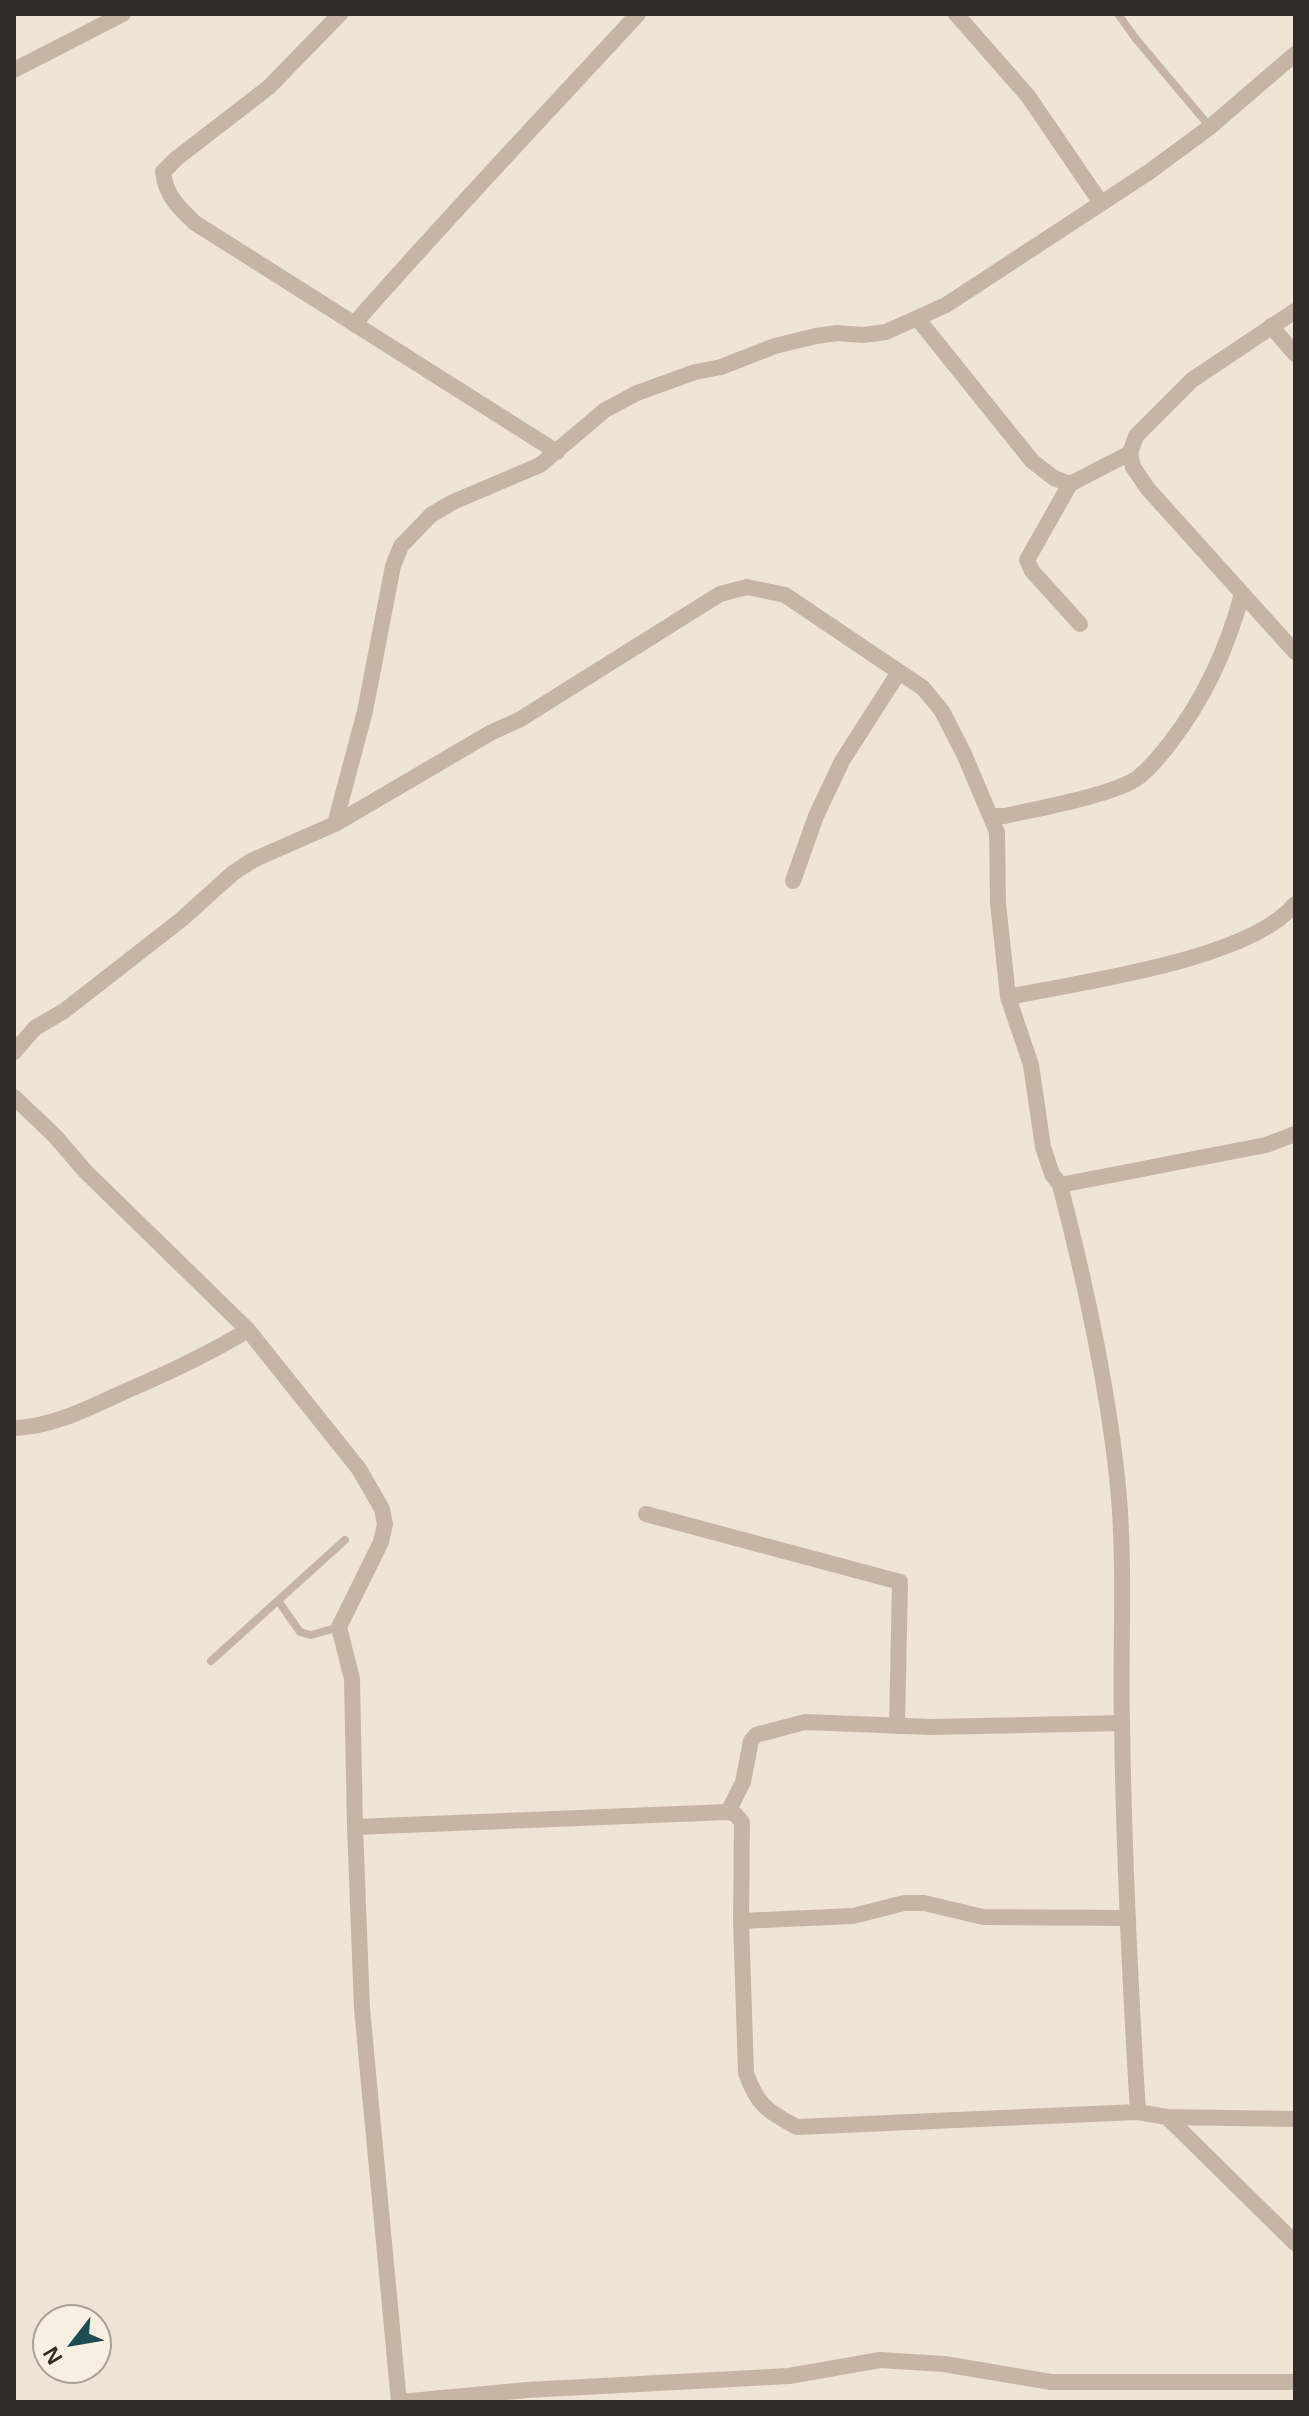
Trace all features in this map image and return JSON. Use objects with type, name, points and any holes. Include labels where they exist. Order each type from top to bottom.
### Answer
[{"type":"street","points":[[14,70],[123,14]]},
{"type":"street","points":[[340,14],[269,87],[177,158],[163,172],[165,189],[195,223],[557,452]]},
{"type":"street","points":[[354,324],[442,224],[638,14]]},
{"type":"street","points":[[956,14],[1028,96],[1101,203]]},
{"type":"street","points":[[335,824],[365,711],[387,588],[401,546],[431,515],[453,502],[529,472],[605,410],[637,393],[775,346],[837,333],[863,335],[886,332],[946,305],[1149,172],[1210,127],[1295,54]]},
{"type":"street","points":[[1295,311],[1192,380],[1136,436],[1130,453],[1133,467],[1148,489],[1295,652]]},
{"type":"street","points":[[917,318],[1032,461],[1054,478],[1070,484]]},
{"type":"street","points":[[1271,326],[1295,354]]},
{"type":"street","points":[[1080,624],[1027,563],[1027,556],[1070,484],[1130,453]]},
{"type":"street","points":[[14,1052],[35,1028],[64,1011],[253,860],[335,824],[492,732],[519,720],[720,594],[747,587],[785,595],[923,688],[942,711],[997,832],[998,903],[1008,997],[1031,1065],[1043,1147],[1052,1174],[1060,1185],[1083,1274],[1117,1477],[1123,1566],[1126,1918],[1138,2112]]},
{"type":"street","points":[[991,816],[1005,816],[1116,788],[1135,779],[1151,766],[1188,720],[1214,675],[1230,638],[1242,594]]},
{"type":"street","points":[[793,881],[816,816],[842,761],[899,672]]},
{"type":"street","points":[[1008,997],[1217,950],[1268,927],[1295,904]]},
{"type":"street","points":[[14,1097],[248,1330],[359,1469],[382,1509],[385,1524],[381,1542],[340,1633],[352,1679],[362,2009],[399,2402],[527,2390],[789,2376],[880,2360],[944,2364],[1051,2382],[1295,2382]]},
{"type":"street","points":[[1060,1185],[1266,1145],[1295,1134]]},
{"type":"street","points":[[14,1428],[43,1424],[82,1411],[187,1363],[248,1330]]},
{"type":"street","points":[[646,1514],[900,1582],[897,1726]]},
{"type":"street","points":[[728,1812],[743,1782],[751,1741],[756,1735],[805,1722],[897,1726],[1122,1723]]},
{"type":"street","points":[[355,1827],[735,1814],[742,1822],[741,1921],[746,2073],[754,2095],[769,2113],[797,2127],[1138,2112],[1167,2117],[1295,2119]]},
{"type":"street","points":[[741,1921],[853,1916],[904,1903],[924,1903],[983,1917],[1126,1918]]},
{"type":"street","points":[[1167,2117],[1295,2243]]},
{"type":"lane","points":[[1118,14],[1210,127]]},
{"type":"lane","points":[[211,1661],[345,1540]]},
{"type":"lane","points":[[279,1602],[300,1632],[311,1635],[340,1633]]}]
